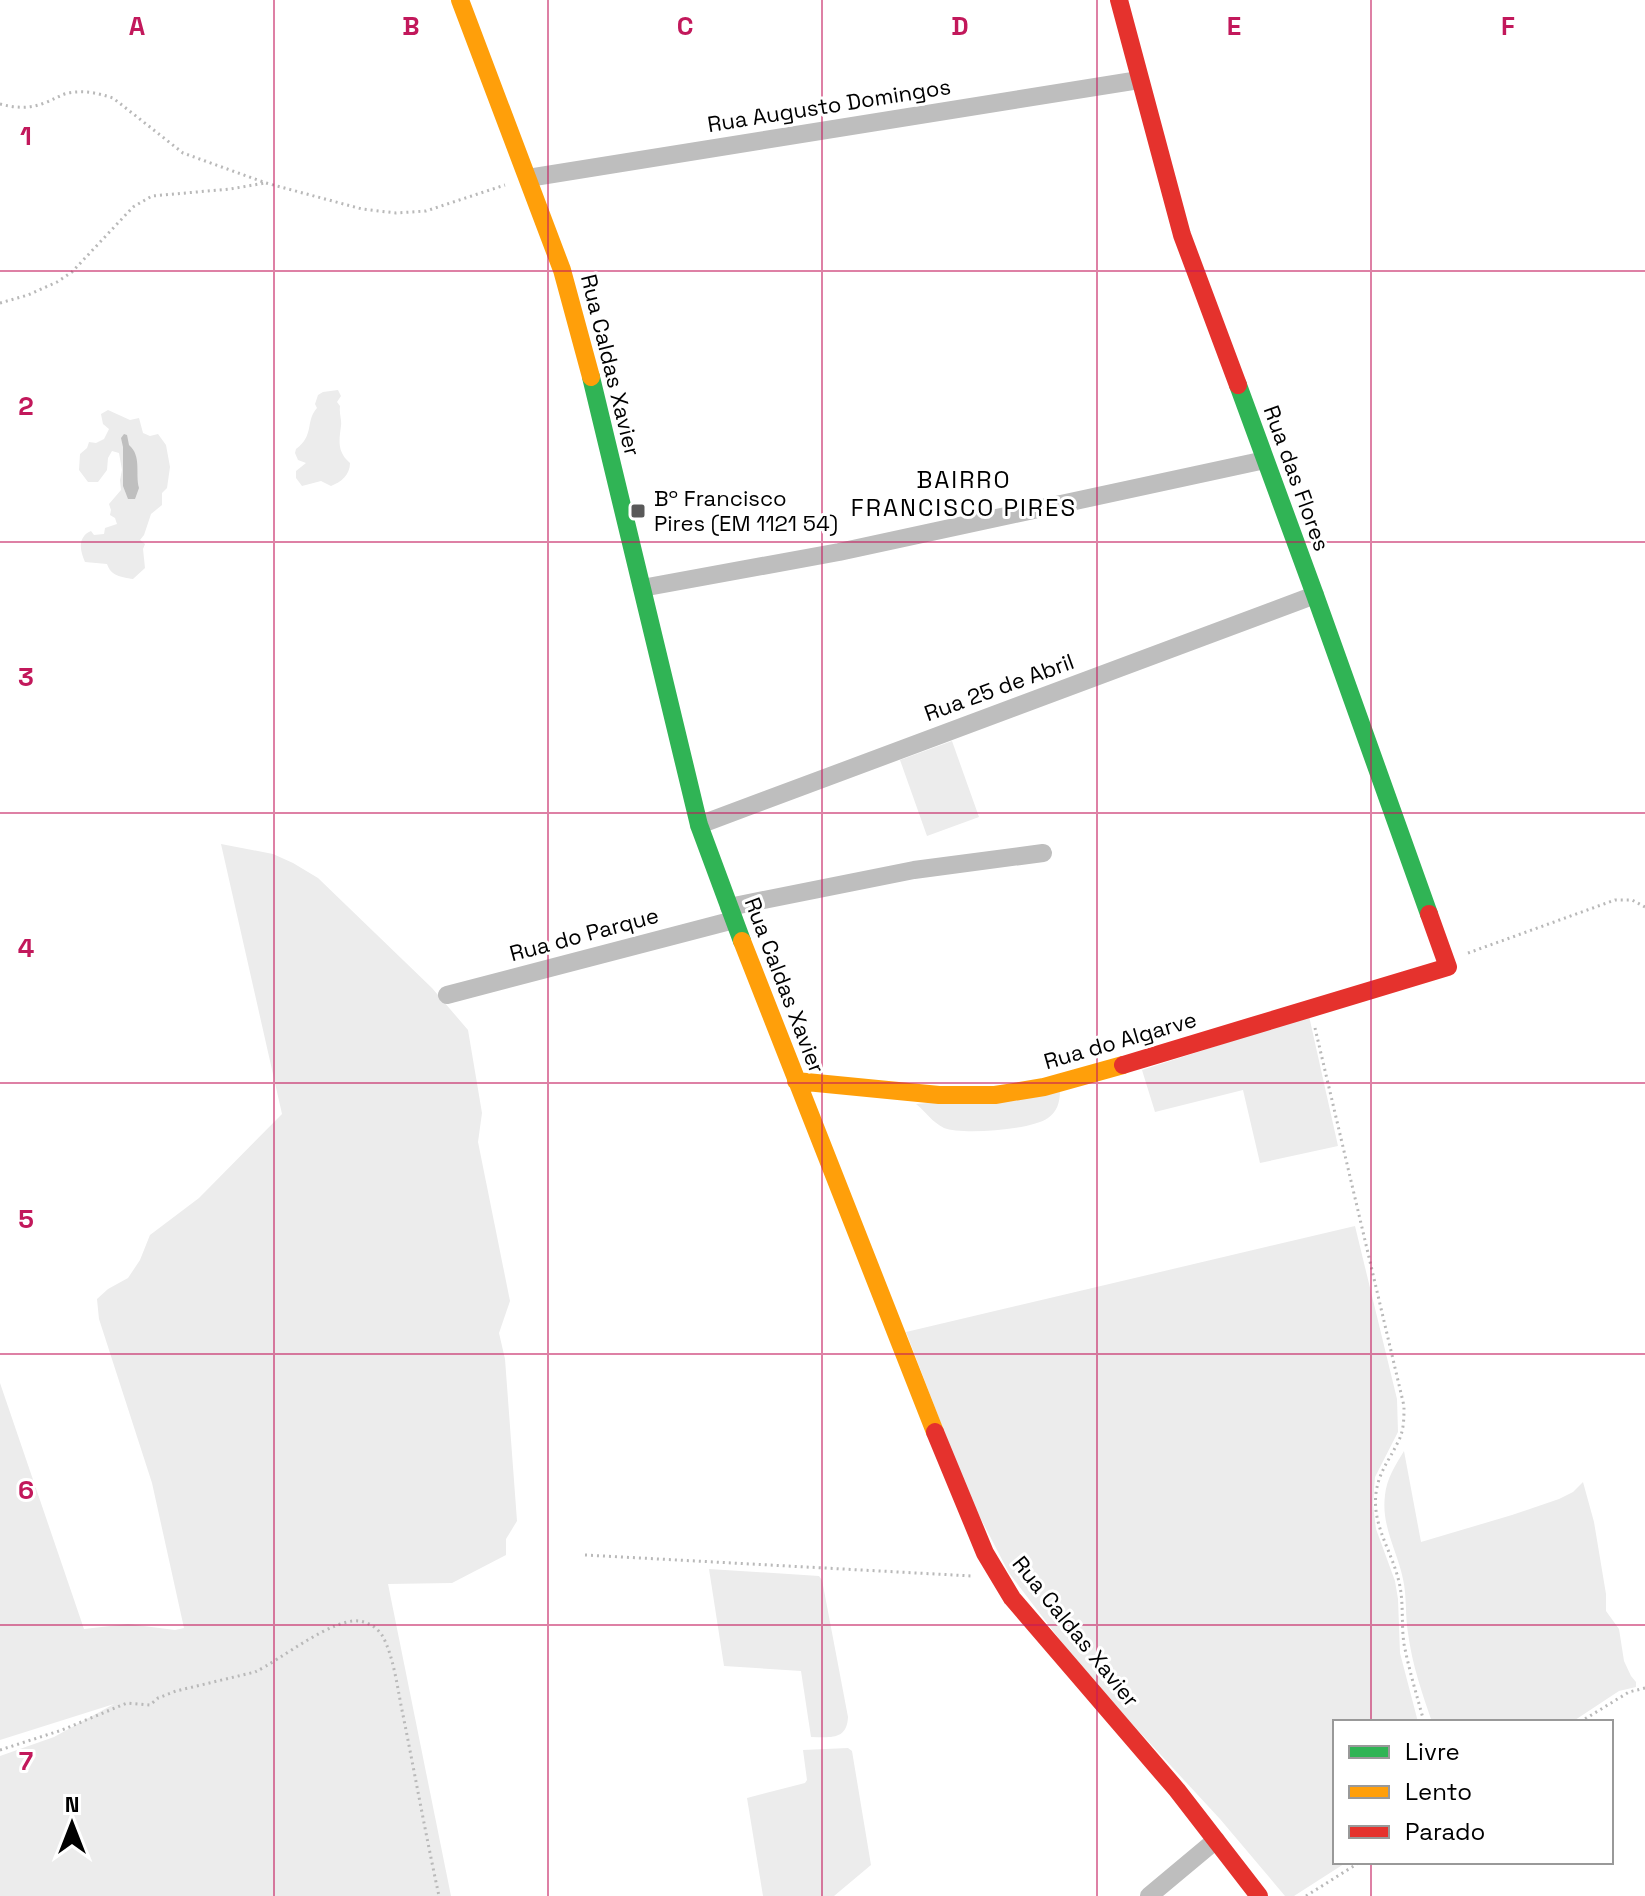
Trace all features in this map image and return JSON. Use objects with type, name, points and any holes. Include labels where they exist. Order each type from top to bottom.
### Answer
[{"type":"street","name":"Rua Caldas Xavier","points":[[460,0],[562,270],[585,353],[699,825],[796,1081],[985,1553],[1012,1598],[1177,1790],[1259,1896]]},
{"type":"street","name":"Rua das Flores","points":[[1119,0],[1182,235],[1447,964]]},
{"type":"street","name":"Rua Augusto Domingos","points":[[528,178],[1139,80]]},
{"type":"street","points":[[642,588],[839,552],[1265,460]]},
{"type":"street","name":"Rua 25 de Abril","points":[[699,825],[1315,595]]},
{"type":"street","name":"Rua do Parque","points":[[447,995],[732,914],[914,870],[1043,853]]},
{"type":"street","name":"Rua do Algarve","points":[[796,1081],[939,1095],[995,1095],[1044,1087],[1310,1009],[1447,964]]},
{"type":"street","points":[[1149,1896],[1216,1840]]},
{"type":"path","points":[[0,104],[27,107],[70,93],[103,95],[113,98],[183,153],[266,183],[379,212],[411,213],[440,207],[528,178]]},
{"type":"path","points":[[0,303],[28,295],[72,272],[126,213],[152,196],[266,183]]},
{"type":"path","points":[[1447,964],[1615,900],[1632,900],[1645,907]]},
{"type":"path","points":[[1310,1009],[1404,1406],[1404,1424],[1399,1441],[1383,1465],[1376,1491],[1375,1512],[1399,1578],[1404,1642],[1424,1720]]},
{"type":"path","points":[[585,1555],[1000,1578]]},
{"type":"path","points":[[0,1750],[62,1730],[127,1703],[150,1705],[176,1691],[255,1672],[294,1647],[340,1625],[364,1622],[385,1639],[439,1896]]},
{"type":"path","points":[[1583,1720],[1629,1692],[1645,1688]]},
{"type":"path","points":[[1306,1896],[1357,1864]]},
{"type":"shaded area","points":[[338,390],[341,396],[337,402],[340,406],[340,446],[350,463],[347,474],[331,486],[321,481],[302,486],[296,478],[296,471],[306,463],[298,460],[296,449],[306,439],[317,408],[318,395]]},
{"type":"shaded area","points":[[108,410],[130,420],[139,418],[143,433],[150,436],[158,434],[166,445],[170,467],[167,488],[162,493],[162,505],[151,514],[140,540],[145,544],[145,568],[133,579],[114,573],[107,564],[85,562],[81,549],[83,537],[91,531],[94,535],[104,534],[105,528],[117,524],[110,515],[109,504],[121,490],[119,453],[112,451],[107,470],[98,482],[88,482],[79,470],[80,454],[89,442],[104,439],[109,429],[103,424],[101,414]]},
{"type":"shaded area","points":[[124,434],[137,460],[139,488],[135,499],[128,499],[123,486],[121,438]]},
{"type":"shaded area","points":[[952,741],[979,817],[927,836],[900,760]]},
{"type":"shaded area","points":[[221,844],[273,854],[318,878],[432,988],[468,1030],[482,1113],[478,1142],[510,1301],[499,1333],[505,1359],[517,1521],[506,1539],[506,1555],[452,1583],[388,1584],[451,1896],[0,1896],[0,1756],[54,1737],[114,1704],[0,1740],[0,1383],[84,1629],[128,1624],[175,1630],[184,1628],[152,1483],[99,1319],[97,1299],[128,1278],[140,1260],[150,1235],[199,1198],[282,1114]]},
{"type":"shaded area","points":[[1309,1016],[1338,1146],[1260,1163],[1243,1090],[1155,1112],[1142,1070]]},
{"type":"shaded area","points":[[1060,1091],[1054,1113],[1048,1118],[1028,1126],[997,1130],[944,1128],[916,1104]]},
{"type":"shaded area","points":[[1355,1226],[1397,1399],[1398,1432],[1375,1477],[1373,1504],[1376,1529],[1395,1581],[1400,1653],[1417,1720],[1333,1720],[1333,1864],[1344,1864],[1294,1896],[1285,1896],[1220,1819],[1086,1674],[1009,1573],[969,1496],[906,1332]]},
{"type":"shaded area","points":[[1404,1451],[1421,1542],[1559,1499],[1583,1482],[1594,1522],[1606,1611],[1619,1629],[1624,1661],[1636,1687],[1619,1691],[1575,1720],[1431,1720],[1412,1656],[1403,1579],[1385,1517],[1385,1495],[1392,1472]]},
{"type":"shaded area","points":[[709,1569],[819,1576],[848,1717],[841,1734],[811,1737],[801,1671],[724,1666]]},
{"type":"shaded area","points":[[848,1748],[852,1751],[871,1865],[834,1896],[763,1896],[747,1798],[805,1783],[803,1750]]},
{"type":"traffic: fast","points":[[591,377],[699,825],[742,941]]},
{"type":"traffic: fast","points":[[1238,385],[1429,914]]},
{"type":"traffic: slow","points":[[460,0],[562,270],[591,377]]},
{"type":"traffic: slow","points":[[742,941],[935,1432]]},
{"type":"traffic: slow","points":[[796,1081],[939,1095],[995,1095],[1044,1087],[1123,1065]]},
{"type":"traffic: jam","points":[[1119,0],[1182,235],[1238,385]]},
{"type":"traffic: jam","points":[[1123,1065],[1448,967],[1429,914]]},
{"type":"traffic: jam","points":[[935,1432],[985,1553],[1012,1598],[1177,1790],[1259,1896]]},
{"type":"place","name":"Bº Francisco Pires (EM 1121 54)","points":[[638,511]]},
{"type":"district","name":"BAIRRO FRANCISCO PIRES","points":[[964,494]]}]
